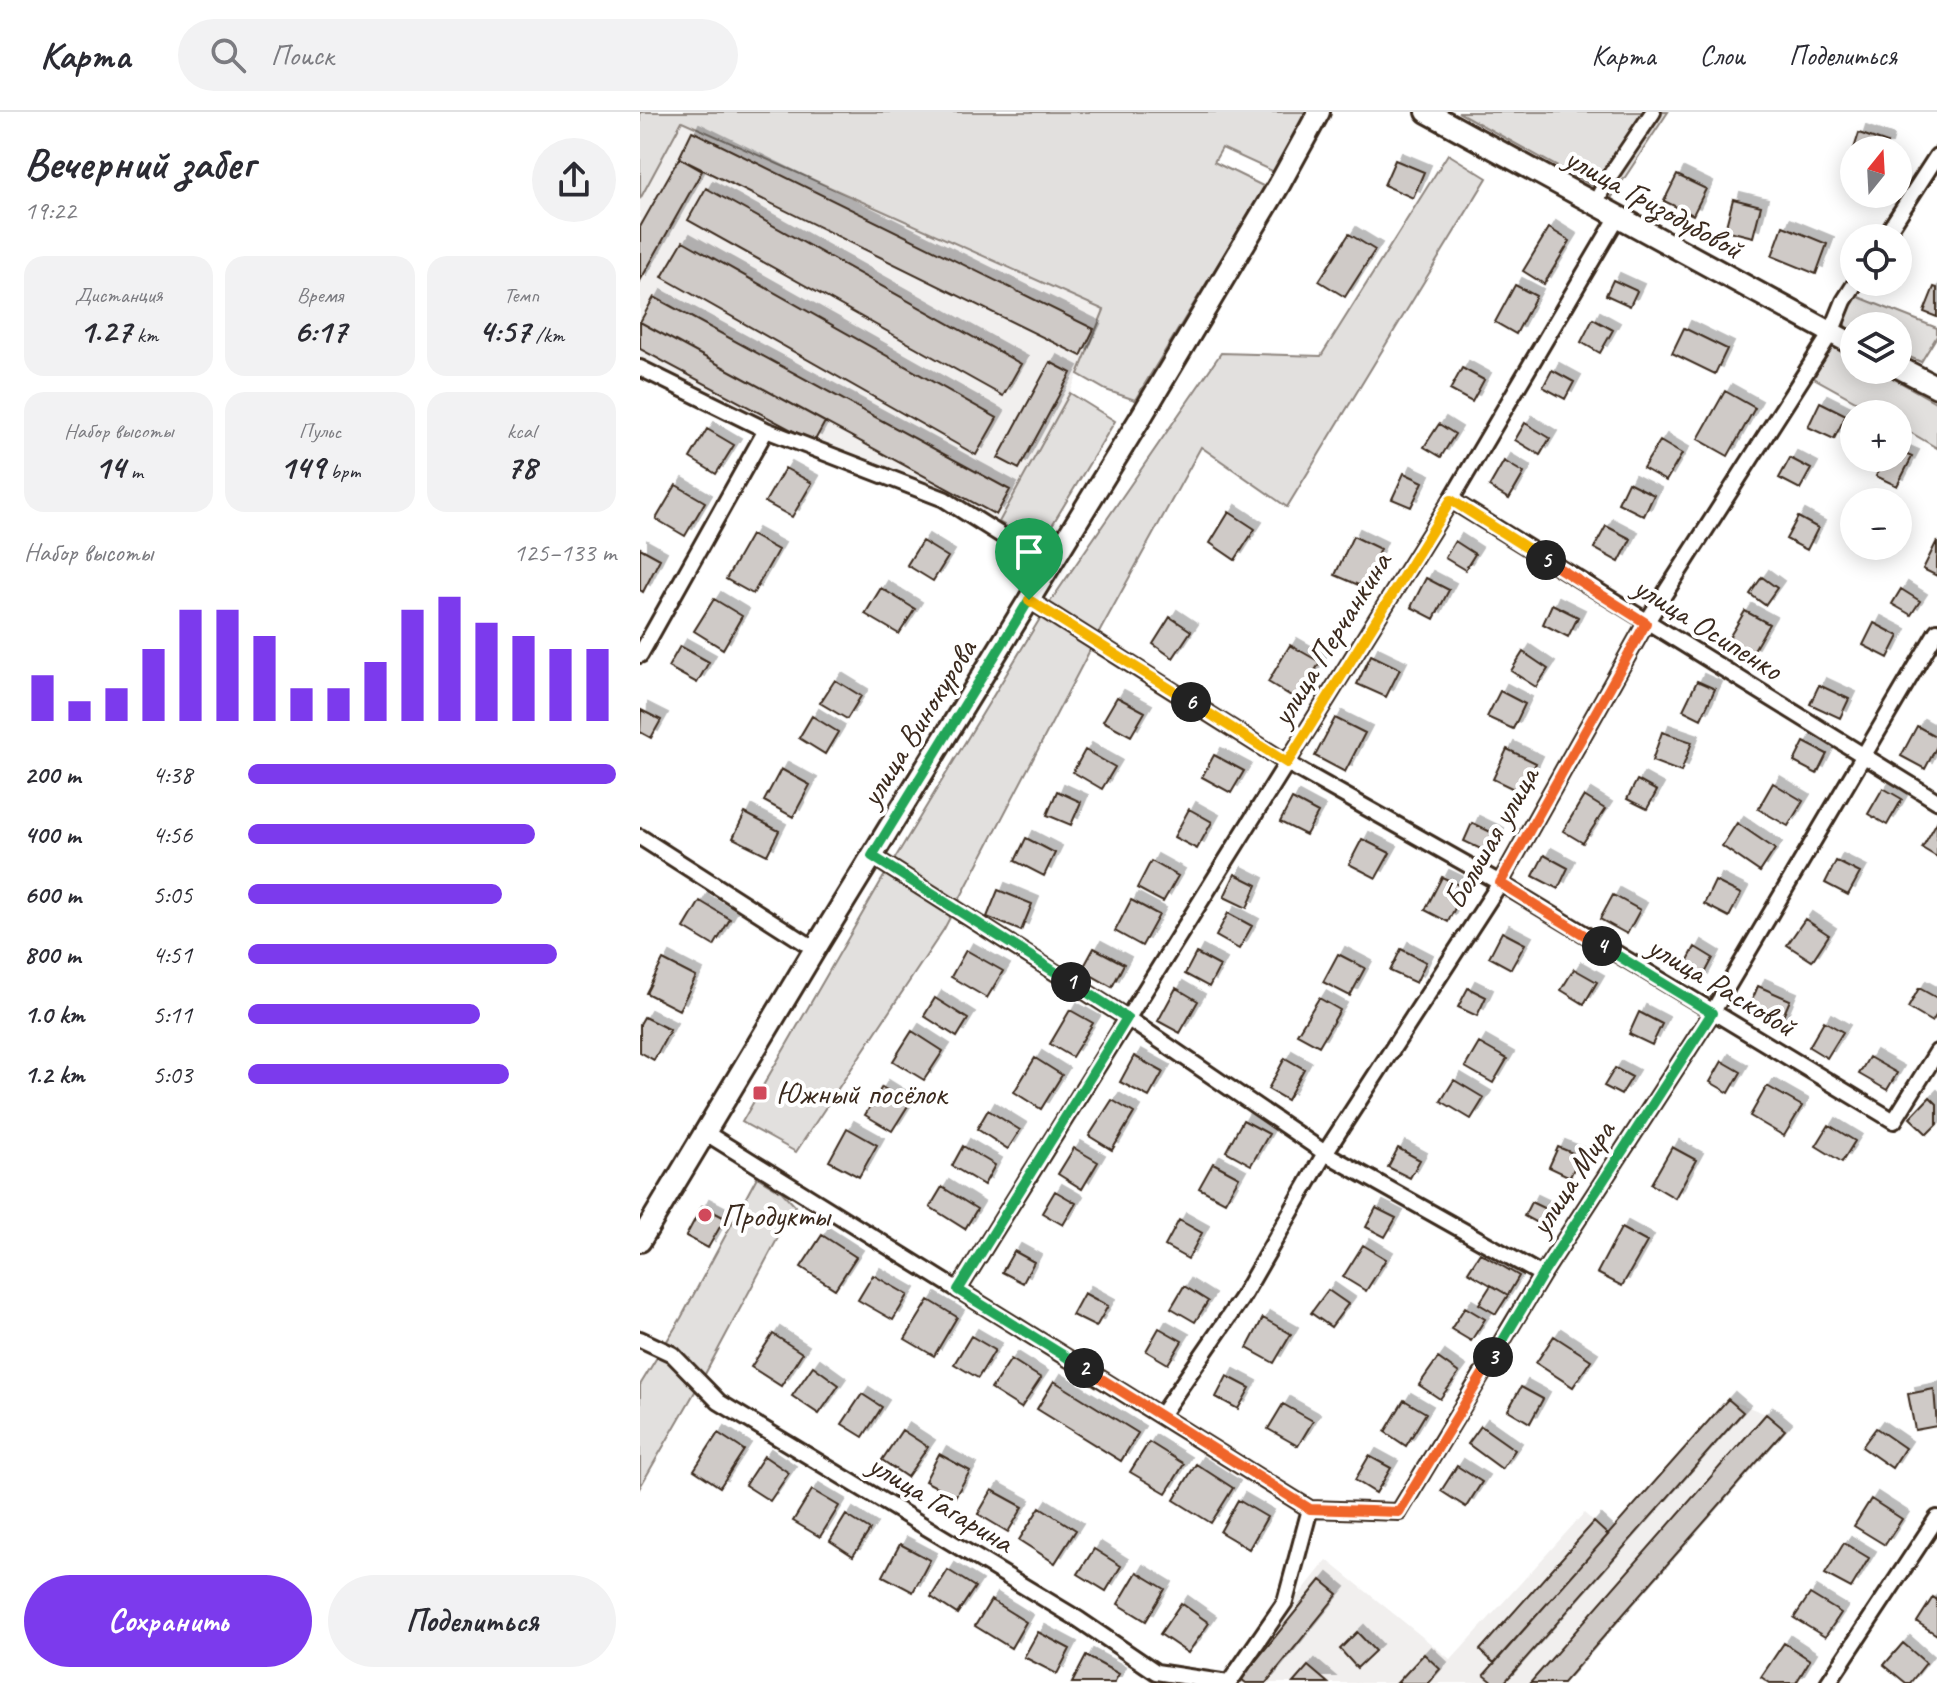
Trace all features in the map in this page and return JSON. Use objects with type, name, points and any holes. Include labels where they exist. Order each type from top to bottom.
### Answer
[{"type":"main road","name":"улица Винокурова","points":[[640,1241],[1271,199],[1319,112]]},
{"type":"main road","name":"улица Гризодубовой","points":[[1427,112],[1840,338]]},
{"type":"main road","points":[[1912,374],[1937,387]]},
{"type":"street","points":[[1594,205],[1653,112]]},
{"type":"street","points":[[1893,224],[1937,156]]},
{"type":"street","name":"улица Перчанкина","points":[[958,1290],[1451,500],[1617,218]]},
{"type":"street","name":"Большая улица","points":[[1161,1415],[1241,1299],[1325,1153],[1500,883],[1646,623],[1831,333],[1847,296]]},
{"type":"street","points":[[640,368],[766,430],[944,499],[1050,566]]},
{"type":"street","points":[[640,655],[766,430]]},
{"type":"street","name":"улица Осипенко","points":[[1451,500],[1937,801]]},
{"type":"street","name":"улица Расковой","points":[[1029,600],[1287,763],[1500,883],[1894,1121],[1937,1052]]},
{"type":"street","name":"улица Мира","points":[[1310,1509],[1399,1512],[1542,1275],[1712,1013],[1937,631]]},
{"type":"street","points":[[640,837],[815,949]]},
{"type":"street","points":[[872,856],[1127,1018],[1325,1153],[1542,1275]]},
{"type":"street","points":[[706,1133],[1310,1509],[1285,1602],[1228,1683]]},
{"type":"street","name":"улица Гагарина","points":[[640,1339],[672,1354],[719,1402],[1078,1619],[1156,1672],[1228,1683]]},
{"type":"street","points":[[1828,1683],[1937,1518]]},
{"type":"shaded area","points":[[640,112],[1306,112],[1274,172],[1222,148],[1214,162],[1265,187],[1135,400],[1106,390],[1078,374],[1104,310],[682,121],[640,199]]},
{"type":"shaded area","points":[[1458,112],[1668,112],[1612,197]]},
{"type":"shaded area","points":[[682,121],[1105,310],[1070,393],[999,522],[952,499],[791,437],[640,364],[640,199]]},
{"type":"shaded area","points":[[1448,154],[1487,178],[1287,507],[1201,447],[1101,629],[944,929],[796,1152],[742,1122],[880,883],[1050,602],[1221,353],[1321,356]]},
{"type":"shaded area","points":[[1856,296],[1896,312],[1848,312]]},
{"type":"shaded area","points":[[1912,318],[1937,328],[1937,336],[1921,362],[1912,358]]},
{"type":"shaded area","points":[[1828,348],[1839,348],[1840,384],[1903,384],[1937,403],[1937,448],[1912,433],[1912,400],[1854,400],[1814,378]]},
{"type":"shaded area","points":[[1070,393],[1115,421],[1040,545],[999,522]]},
{"type":"shaded area","points":[[757,1177],[782,1192],[795,1206],[704,1376],[640,1487],[640,1385],[681,1318]]},
{"type":"shaded area","points":[[1728,1399],[1766,1414],[1785,1430],[1563,1683],[1229,1683],[1327,1560],[1451,1660],[1584,1513],[1608,1534]]},
{"type":"building","points":[[692,131],[1094,329],[1081,356],[679,158]]},
{"type":"building","points":[[679,158],[702,171],[640,281],[640,227]]},
{"type":"building","points":[[1395,160],[1424,172],[1413,198],[1384,185]]},
{"type":"building","points":[[1677,175],[1706,189],[1693,215],[1664,201]]},
{"type":"building","points":[[706,188],[1021,364],[1003,396],[688,220]]},
{"type":"building","points":[[1733,199],[1761,206],[1753,237],[1725,230]]},
{"type":"building","points":[[1783,226],[1827,244],[1816,274],[1772,256]]},
{"type":"building","points":[[1549,228],[1570,241],[1544,284],[1523,271]]},
{"type":"building","points":[[1349,234],[1375,250],[1345,297],[1319,281]]},
{"type":"building","points":[[683,241],[997,418],[976,455],[662,277]]},
{"type":"building","points":[[1613,280],[1637,291],[1630,306],[1606,295]]},
{"type":"building","points":[[1515,285],[1536,296],[1516,334],[1495,322]]},
{"type":"building","points":[[1934,287],[1937,288],[1937,317],[1924,312]]},
{"type":"building","points":[[654,297],[1010,490],[996,515],[640,322]]},
{"type":"building","points":[[1593,319],[1613,330],[1600,353],[1581,342]]},
{"type":"building","points":[[640,322],[825,422],[814,442],[640,349]]},
{"type":"building","points":[[1684,328],[1727,349],[1715,374],[1672,353]]},
{"type":"building","points":[[1050,362],[1071,373],[1019,469],[998,458]]},
{"type":"building","points":[[1462,368],[1484,380],[1472,402],[1450,390]]},
{"type":"building","points":[[1552,370],[1574,382],[1565,399],[1543,387]]},
{"type":"building","points":[[1725,391],[1755,408],[1728,456],[1698,439]]},
{"type":"building","points":[[1820,402],[1840,412],[1840,427],[1834,439],[1808,427]]},
{"type":"building","points":[[1525,423],[1550,438],[1540,455],[1515,440]]},
{"type":"building","points":[[1439,424],[1455,434],[1441,457],[1424,447]]},
{"type":"building","points":[[707,429],[734,445],[716,474],[690,458]]},
{"type":"building","points":[[1660,441],[1682,454],[1666,481],[1643,468]]},
{"type":"building","points":[[1790,458],[1811,469],[1800,489],[1779,478]]},
{"type":"building","points":[[1504,461],[1524,473],[1509,499],[1489,487]]},
{"type":"building","points":[[785,468],[812,483],[792,517],[765,502]]},
{"type":"building","points":[[1878,472],[1904,472],[1897,486],[1876,476]]},
{"type":"building","points":[[1404,473],[1423,482],[1411,507],[1392,499]]},
{"type":"building","points":[[1628,482],[1654,495],[1644,516],[1618,503]]},
{"type":"building","points":[[676,485],[705,502],[685,536],[656,519]]},
{"type":"building","points":[[1229,512],[1255,529],[1235,560],[1210,543]]},
{"type":"building","points":[[1798,517],[1818,528],[1807,550],[1786,539]]},
{"type":"building","points":[[1606,526],[1631,539],[1619,562],[1594,548]]},
{"type":"building","points":[[751,535],[778,550],[753,594],[726,579]]},
{"type":"building","points":[[1353,536],[1380,549],[1363,587],[1335,575]]},
{"type":"building","points":[[922,541],[948,557],[933,581],[907,565]]},
{"type":"building","points":[[1455,541],[1475,554],[1465,570],[1445,558]]},
{"type":"building","points":[[1937,541],[1937,576],[1923,569]]},
{"type":"building","points":[[640,548],[660,559],[643,592],[640,590]]},
{"type":"building","points":[[1762,577],[1777,588],[1765,605],[1750,594]]},
{"type":"building","points":[[1426,578],[1449,590],[1434,619],[1411,607]]},
{"type":"building","points":[[881,588],[915,609],[899,634],[865,614]]},
{"type":"building","points":[[1901,589],[1920,601],[1911,615],[1892,604]]},
{"type":"building","points":[[714,599],[742,616],[723,649],[694,631]]},
{"type":"building","points":[[1552,604],[1578,617],[1568,637],[1543,624]]},
{"type":"building","points":[[1745,611],[1769,624],[1751,655],[1727,641]]},
{"type":"building","points":[[1170,617],[1191,631],[1173,658],[1153,644]]},
{"type":"building","points":[[1874,623],[1899,636],[1888,658],[1863,645]]},
{"type":"building","points":[[1290,645],[1320,662],[1298,700],[1268,682]]},
{"type":"building","points":[[680,646],[709,662],[697,683],[668,667]]},
{"type":"building","points":[[1523,652],[1548,669],[1536,687],[1511,671]]},
{"type":"building","points":[[1371,655],[1400,669],[1386,697],[1357,684]]},
{"type":"building","points":[[835,680],[861,696],[847,719],[820,703]]},
{"type":"building","points":[[1697,681],[1715,689],[1701,719],[1683,710]]},
{"type":"building","points":[[1819,685],[1849,699],[1840,718],[1810,704]]},
{"type":"building","points":[[1500,691],[1525,704],[1513,729],[1487,717]]},
{"type":"building","points":[[1117,697],[1145,712],[1131,736],[1103,721]]},
{"type":"building","points":[[641,710],[661,720],[651,738],[640,732]]},
{"type":"building","points":[[812,716],[838,732],[825,754],[799,738]]},
{"type":"building","points":[[1335,718],[1365,733],[1345,772],[1315,756]]},
{"type":"building","points":[[1917,726],[1937,737],[1937,746],[1925,769],[1901,756]]},
{"type":"building","points":[[1662,732],[1692,742],[1681,772],[1652,761]]},
{"type":"building","points":[[1804,742],[1827,754],[1817,774],[1794,762]]},
{"type":"building","points":[[1507,749],[1536,763],[1522,793],[1493,779]]},
{"type":"building","points":[[1085,750],[1115,767],[1102,789],[1073,772]]},
{"type":"building","points":[[1214,755],[1244,771],[1231,793],[1202,777]]},
{"type":"building","points":[[781,769],[810,785],[793,817],[764,801]]},
{"type":"building","points":[[1637,780],[1657,791],[1647,809],[1627,799]]},
{"type":"building","points":[[1773,783],[1803,801],[1788,826],[1758,809]]},
{"type":"building","points":[[1883,788],[1902,799],[1887,825],[1868,814]]},
{"type":"building","points":[[1057,791],[1081,802],[1071,825],[1047,815]]},
{"type":"building","points":[[1584,796],[1605,809],[1583,843],[1563,831]]},
{"type":"building","points":[[1292,799],[1318,813],[1306,835],[1280,822]]},
{"type":"building","points":[[1189,809],[1212,822],[1197,849],[1174,837]]},
{"type":"building","points":[[745,813],[779,831],[767,855],[733,838]]},
{"type":"building","points":[[1937,822],[1937,857],[1922,848]]},
{"type":"building","points":[[1472,823],[1497,835],[1489,853],[1464,841]]},
{"type":"building","points":[[1737,823],[1775,849],[1760,872],[1722,846]]},
{"type":"building","points":[[1026,838],[1055,853],[1044,876],[1015,861]]},
{"type":"building","points":[[1362,839],[1390,853],[1376,878],[1349,864]]},
{"type":"building","points":[[1544,855],[1568,868],[1558,889],[1533,876]]},
{"type":"building","points":[[1151,861],[1178,876],[1163,902],[1137,888]]},
{"type":"building","points":[[1836,861],[1860,873],[1848,895],[1825,883]]},
{"type":"building","points":[[1235,874],[1257,885],[1247,908],[1224,897]]},
{"type":"building","points":[[1442,877],[1465,888],[1448,922],[1425,910]]},
{"type":"building","points":[[1715,881],[1741,894],[1729,917],[1704,904]]},
{"type":"building","points":[[998,890],[1032,904],[1021,931],[987,917]]},
{"type":"building","points":[[1613,895],[1640,910],[1627,934],[1600,919]]},
{"type":"building","points":[[1131,900],[1159,915],[1142,946],[1115,931]]},
{"type":"building","points":[[700,901],[730,919],[714,946],[684,928]]},
{"type":"building","points":[[1228,913],[1252,926],[1239,949],[1216,936]]},
{"type":"building","points":[[1805,919],[1829,935],[1812,961],[1787,945]]},
{"type":"building","points":[[1502,932],[1525,944],[1511,969],[1489,957]]},
{"type":"building","points":[[1695,947],[1713,958],[1701,981],[1682,971]]},
{"type":"building","points":[[1094,948],[1124,964],[1112,987],[1082,970]]},
{"type":"building","points":[[1401,949],[1426,962],[1416,983],[1390,971]]},
{"type":"building","points":[[966,950],[1003,971],[987,998],[951,977]]},
{"type":"building","points":[[1196,953],[1220,966],[1209,987],[1185,974]]},
{"type":"building","points":[[1338,954],[1365,968],[1350,996],[1323,982]]},
{"type":"building","points":[[663,960],[696,977],[679,1010],[646,993]]},
{"type":"building","points":[[1574,969],[1597,982],[1584,1004],[1561,990]]},
{"type":"building","points":[[1758,986],[1790,1000],[1779,1026],[1747,1012]]},
{"type":"building","points":[[1176,988],[1198,1001],[1180,1033],[1158,1021]]},
{"type":"building","points":[[1468,988],[1486,997],[1477,1016],[1458,1007]]},
{"type":"building","points":[[1919,988],[1937,998],[1937,1014],[1932,1022],[1908,1008]]},
{"type":"building","points":[[935,998],[968,1019],[957,1037],[924,1016]]},
{"type":"building","points":[[1319,998],[1340,1010],[1319,1046],[1297,1034]]},
{"type":"building","points":[[1070,1010],[1093,1023],[1072,1057],[1050,1044]]},
{"type":"building","points":[[1639,1012],[1662,1024],[1652,1045],[1629,1034]]},
{"type":"building","points":[[644,1017],[670,1030],[654,1060],[640,1052],[640,1024]]},
{"type":"building","points":[[1824,1021],[1843,1032],[1827,1058],[1809,1047]]},
{"type":"building","points":[[912,1031],[943,1051],[924,1080],[893,1061]]},
{"type":"building","points":[[1479,1043],[1507,1059],[1493,1083],[1465,1067]]},
{"type":"building","points":[[1134,1056],[1163,1072],[1149,1097],[1120,1082]]},
{"type":"building","points":[[1869,1057],[1897,1073],[1887,1090],[1859,1074]]},
{"type":"building","points":[[1035,1058],[1062,1075],[1041,1109],[1014,1092]]},
{"type":"building","points":[[1285,1058],[1304,1069],[1287,1100],[1268,1089]]},
{"type":"building","points":[[1722,1061],[1741,1072],[1729,1093],[1710,1082]]},
{"type":"building","points":[[1615,1068],[1632,1077],[1621,1095],[1604,1086]]},
{"type":"building","points":[[1454,1080],[1484,1098],[1471,1119],[1441,1101]]},
{"type":"building","points":[[1767,1086],[1802,1106],[1784,1136],[1750,1116]]},
{"type":"building","points":[[882,1087],[909,1104],[892,1131],[865,1115]]},
{"type":"building","points":[[1930,1097],[1937,1104],[1937,1124],[1927,1134],[1910,1118]]},
{"type":"building","points":[[1112,1100],[1134,1113],[1112,1150],[1089,1136]]},
{"type":"building","points":[[988,1110],[1020,1130],[1008,1149],[977,1129]]},
{"type":"building","points":[[1243,1120],[1269,1134],[1251,1165],[1226,1151]]},
{"type":"building","points":[[1829,1125],[1855,1141],[1842,1162],[1816,1146]]},
{"type":"building","points":[[847,1128],[877,1145],[859,1177],[829,1161]]},
{"type":"building","points":[[963,1146],[995,1165],[984,1185],[952,1166]]},
{"type":"building","points":[[1558,1147],[1580,1156],[1570,1177],[1549,1167]]},
{"type":"building","points":[[1672,1147],[1696,1160],[1675,1198],[1651,1184]]},
{"type":"building","points":[[1074,1148],[1098,1162],[1082,1189],[1058,1174]]},
{"type":"building","points":[[1398,1148],[1420,1160],[1410,1178],[1388,1167]]},
{"type":"building","points":[[1213,1163],[1239,1177],[1225,1202],[1199,1188]]},
{"type":"building","points":[[942,1187],[977,1209],[965,1229],[930,1207]]},
{"type":"building","points":[[1055,1191],[1076,1203],[1063,1225],[1042,1213]]},
{"type":"building","points":[[1531,1202],[1554,1213],[1546,1228],[1524,1216]]},
{"type":"building","points":[[702,1206],[725,1218],[708,1248],[686,1236]]},
{"type":"building","points":[[1376,1208],[1396,1218],[1385,1237],[1366,1227]]},
{"type":"building","points":[[1179,1220],[1202,1233],[1188,1259],[1165,1246]]},
{"type":"building","points":[[1621,1228],[1647,1242],[1622,1286],[1597,1273]]},
{"type":"building","points":[[822,1235],[856,1257],[835,1289],[801,1267]]},
{"type":"building","points":[[1363,1245],[1386,1259],[1366,1291],[1343,1277]]},
{"type":"building","points":[[1014,1251],[1034,1262],[1023,1283],[1002,1272]]},
{"type":"building","points":[[1480,1253],[1519,1276],[1508,1295],[1468,1272]]},
{"type":"building","points":[[873,1275],[908,1295],[893,1320],[858,1300]]},
{"type":"building","points":[[1491,1285],[1508,1295],[1496,1314],[1479,1304]]},
{"type":"building","points":[[1184,1286],[1208,1301],[1195,1322],[1171,1308]]},
{"type":"building","points":[[1328,1290],[1348,1304],[1331,1327],[1311,1313]]},
{"type":"building","points":[[1084,1293],[1108,1306],[1096,1327],[1072,1315]]},
{"type":"building","points":[[929,1300],[957,1317],[934,1356],[905,1339]]},
{"type":"building","points":[[1465,1307],[1485,1319],[1471,1341],[1451,1329]]},
{"type":"building","points":[[1263,1318],[1291,1334],[1274,1363],[1247,1348]]},
{"type":"building","points":[[1159,1328],[1182,1341],[1168,1364],[1146,1351]]},
{"type":"building","points":[[773,1334],[802,1353],[781,1386],[751,1367]]},
{"type":"building","points":[[971,1336],[995,1350],[978,1378],[954,1364]]},
{"type":"building","points":[[1554,1336],[1591,1360],[1573,1387],[1536,1363]]},
{"type":"building","points":[[1438,1358],[1459,1373],[1440,1399],[1419,1385]]},
{"type":"building","points":[[1011,1359],[1041,1378],[1021,1408],[991,1389]]},
{"type":"building","points":[[813,1366],[839,1385],[819,1414],[792,1396]]},
{"type":"building","points":[[1227,1376],[1250,1388],[1238,1409],[1216,1397]]},
{"type":"building","points":[[1054,1381],[1138,1433],[1121,1461],[1037,1409]]},
{"type":"building","points":[[1521,1387],[1543,1399],[1530,1423],[1508,1410]]},
{"type":"building","points":[[1934,1389],[1937,1426],[1915,1430],[1908,1394]]},
{"type":"building","points":[[862,1394],[882,1407],[863,1437],[842,1424]]},
{"type":"building","points":[[1728,1399],[1743,1412],[1504,1683],[1494,1683],[1484,1675]]},
{"type":"building","points":[[1404,1400],[1426,1413],[1406,1446],[1385,1432]]},
{"type":"building","points":[[1283,1404],[1313,1421],[1298,1446],[1268,1429]]},
{"type":"building","points":[[1766,1414],[1785,1430],[1563,1683],[1530,1683]]},
{"type":"building","points":[[1481,1426],[1515,1450],[1502,1469],[1468,1444]]},
{"type":"building","points":[[1876,1428],[1905,1448],[1892,1468],[1862,1447]]},
{"type":"building","points":[[902,1430],[928,1447],[907,1477],[882,1460]]},
{"type":"building","points":[[718,1433],[744,1450],[720,1487],[694,1470]]},
{"type":"building","points":[[1149,1442],[1184,1464],[1166,1493],[1130,1472]]},
{"type":"building","points":[[939,1454],[970,1471],[955,1497],[925,1481]]},
{"type":"building","points":[[764,1456],[789,1473],[770,1501],[745,1485]]},
{"type":"building","points":[[1369,1456],[1391,1468],[1376,1493],[1355,1480]]},
{"type":"building","points":[[1196,1464],[1233,1488],[1211,1523],[1174,1500]]},
{"type":"building","points":[[1457,1466],[1482,1482],[1466,1507],[1441,1491]]},
{"type":"building","points":[[812,1490],[839,1506],[820,1537],[793,1521]]},
{"type":"building","points":[[992,1490],[1023,1507],[1008,1532],[978,1514]]},
{"type":"building","points":[[1871,1499],[1902,1519],[1885,1545],[1854,1526]]},
{"type":"building","points":[[1238,1500],[1267,1517],[1249,1549],[1220,1532]]},
{"type":"building","points":[[1040,1507],[1076,1530],[1055,1563],[1019,1540]]},
{"type":"building","points":[[846,1515],[870,1530],[853,1556],[830,1541]]},
{"type":"building","points":[[1594,1522],[1608,1535],[1494,1663],[1480,1650]]},
{"type":"building","points":[[1844,1543],[1869,1558],[1851,1588],[1825,1574]]},
{"type":"building","points":[[900,1544],[930,1560],[913,1592],[883,1576]]},
{"type":"building","points":[[1094,1549],[1121,1566],[1106,1591],[1078,1574]]},
{"type":"building","points":[[948,1570],[975,1587],[957,1614],[931,1597]]},
{"type":"building","points":[[1137,1572],[1165,1589],[1146,1621],[1118,1604]]},
{"type":"building","points":[[1321,1580],[1338,1594],[1266,1683],[1246,1683],[1241,1679]]},
{"type":"building","points":[[1810,1594],[1841,1613],[1825,1637],[1794,1618]]},
{"type":"building","points":[[1933,1597],[1937,1600],[1937,1635],[1917,1622]]},
{"type":"building","points":[[991,1600],[1026,1622],[1011,1648],[975,1626]]},
{"type":"building","points":[[1181,1603],[1209,1623],[1188,1653],[1160,1634]]},
{"type":"building","points":[[1038,1632],[1070,1649],[1057,1674],[1024,1657]]},
{"type":"building","points":[[1357,1632],[1375,1651],[1357,1668],[1340,1649]]},
{"type":"building","points":[[1784,1643],[1810,1660],[1796,1683],[1770,1683],[1761,1677]]},
{"type":"building","points":[[1903,1643],[1926,1663],[1910,1683],[1884,1665]]},
{"type":"building","points":[[1424,1654],[1440,1669],[1428,1683],[1397,1683]]},
{"type":"building","points":[[1086,1656],[1119,1674],[1114,1683],[1072,1683]]},
{"type":"building","points":[[1308,1666],[1328,1683],[1293,1683]]},
{"type":"place","name":"Южный посёлок","points":[[760,1093]]},
{"type":"place","name":"Продукты","points":[[705,1215]]},
{"type":"route","points":[[1451,500],[1646,623],[1500,883],[1712,1013],[1542,1275],[1399,1512],[1310,1509],[958,1290],[1127,1018],[872,856],[1029,600],[1287,763],[1451,500]]}]
